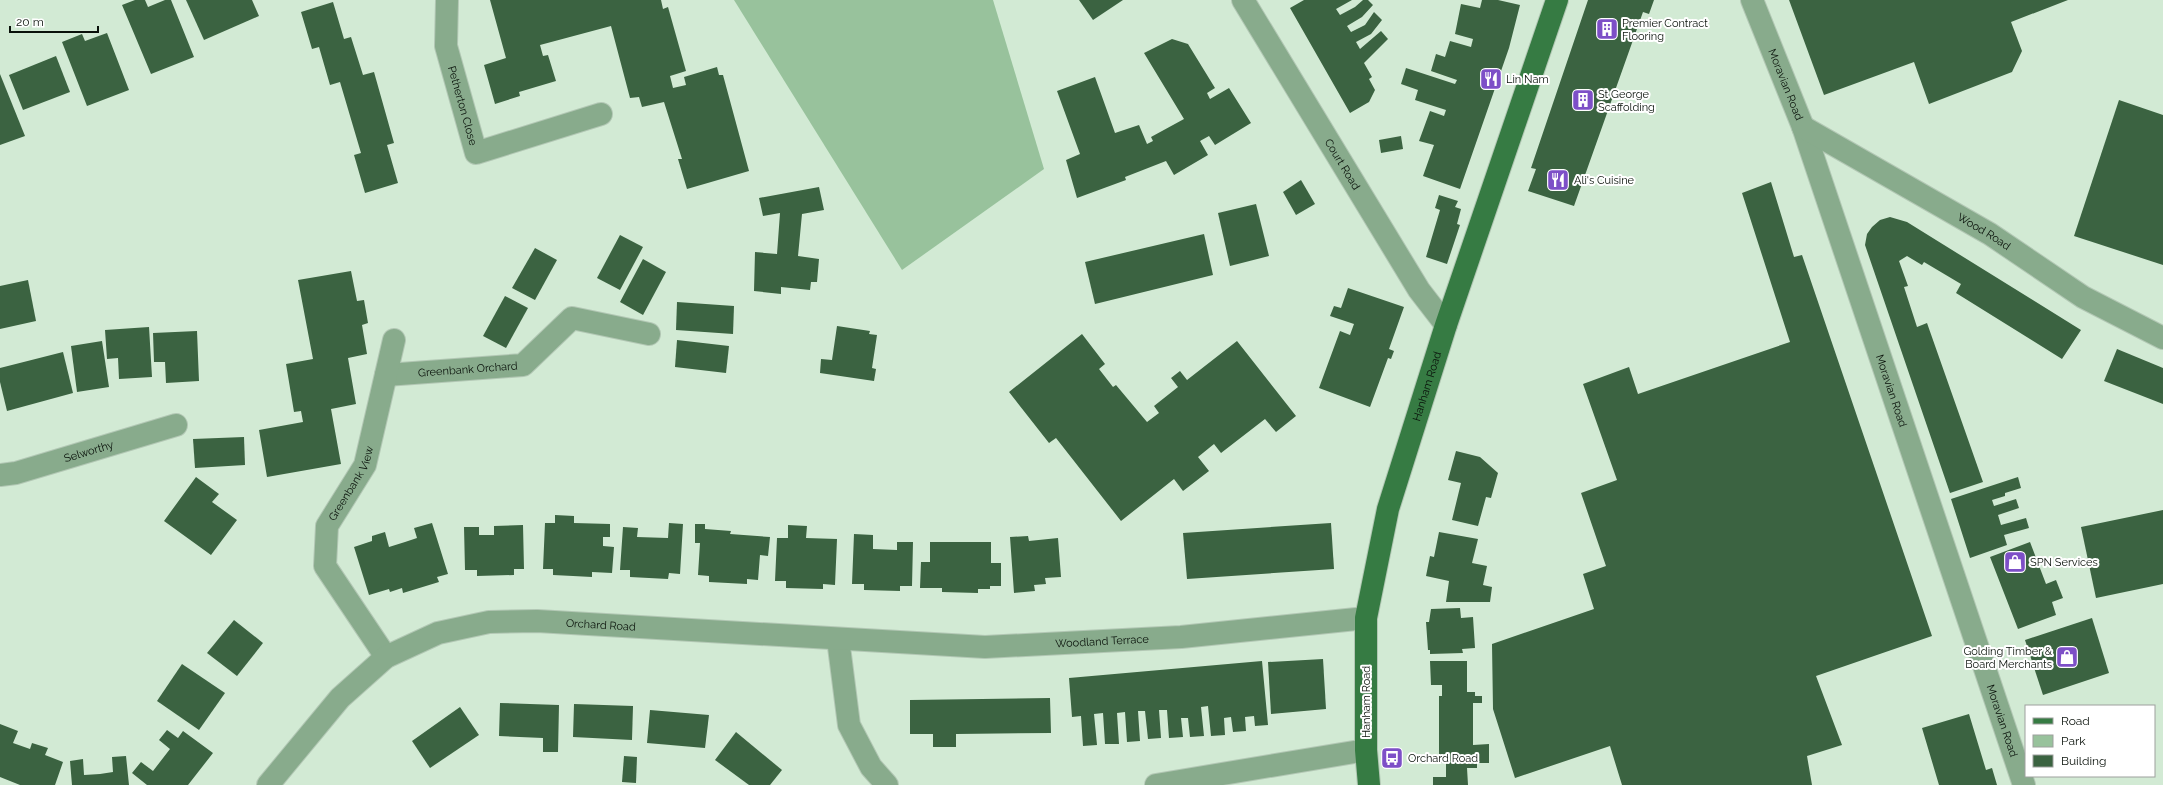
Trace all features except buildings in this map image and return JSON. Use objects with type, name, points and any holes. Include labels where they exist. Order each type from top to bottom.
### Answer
[{"type":"main road","name":"Hanham Road","points":[[1370,785],[1366,750],[1366,618],[1388,509],[1446,324],[1557,0]]},
{"type":"street","name":"Petherton Close","points":[[447,0],[446,46],[476,153],[601,114]]},
{"type":"street","name":"Court Road","points":[[1243,0],[1419,290],[1446,324]]},
{"type":"street","name":"Moravian Road","points":[[1752,0],[1803,127],[2024,785]]},
{"type":"street","name":"Wood Road","points":[[1803,127],[1990,234],[2083,297],[2163,338]]},
{"type":"street","name":"Greenbank Orchard","points":[[386,375],[523,365],[572,318],[649,334]]},
{"type":"street","name":"Greenbank View","points":[[386,657],[325,566],[326,526],[365,465],[394,340]]},
{"type":"street","name":"Selworthy","points":[[0,475],[16,473],[176,425]]},
{"type":"street","name":"Woodland Terrace","points":[[838,639],[985,647],[1181,637],[1366,618]]},
{"type":"street","name":"Orchard Road","points":[[268,785],[340,698],[386,657],[438,633],[489,622],[537,621],[838,639]]},
{"type":"street","points":[[838,639],[849,725],[871,767],[887,785]]},
{"type":"street","points":[[1156,785],[1228,779],[1366,750]]},
{"type":"green space","points":[[734,0],[993,0],[1044,169],[902,270]]},
{"type":"place","name":"Premier Contract Flooring","points":[[1607,29]]},
{"type":"place","name":"Lin Nam","points":[[1491,79]]},
{"type":"place","name":"St George Scaffolding","points":[[1583,100]]},
{"type":"place","name":"Ali's Cuisine","points":[[1558,180]]},
{"type":"place","name":"SPN Services","points":[[2015,562]]},
{"type":"place","name":"Golding Timber & Board Merchants","points":[[2067,657]]},
{"type":"place","name":"Orchard Road","points":[[1392,758]]}]
